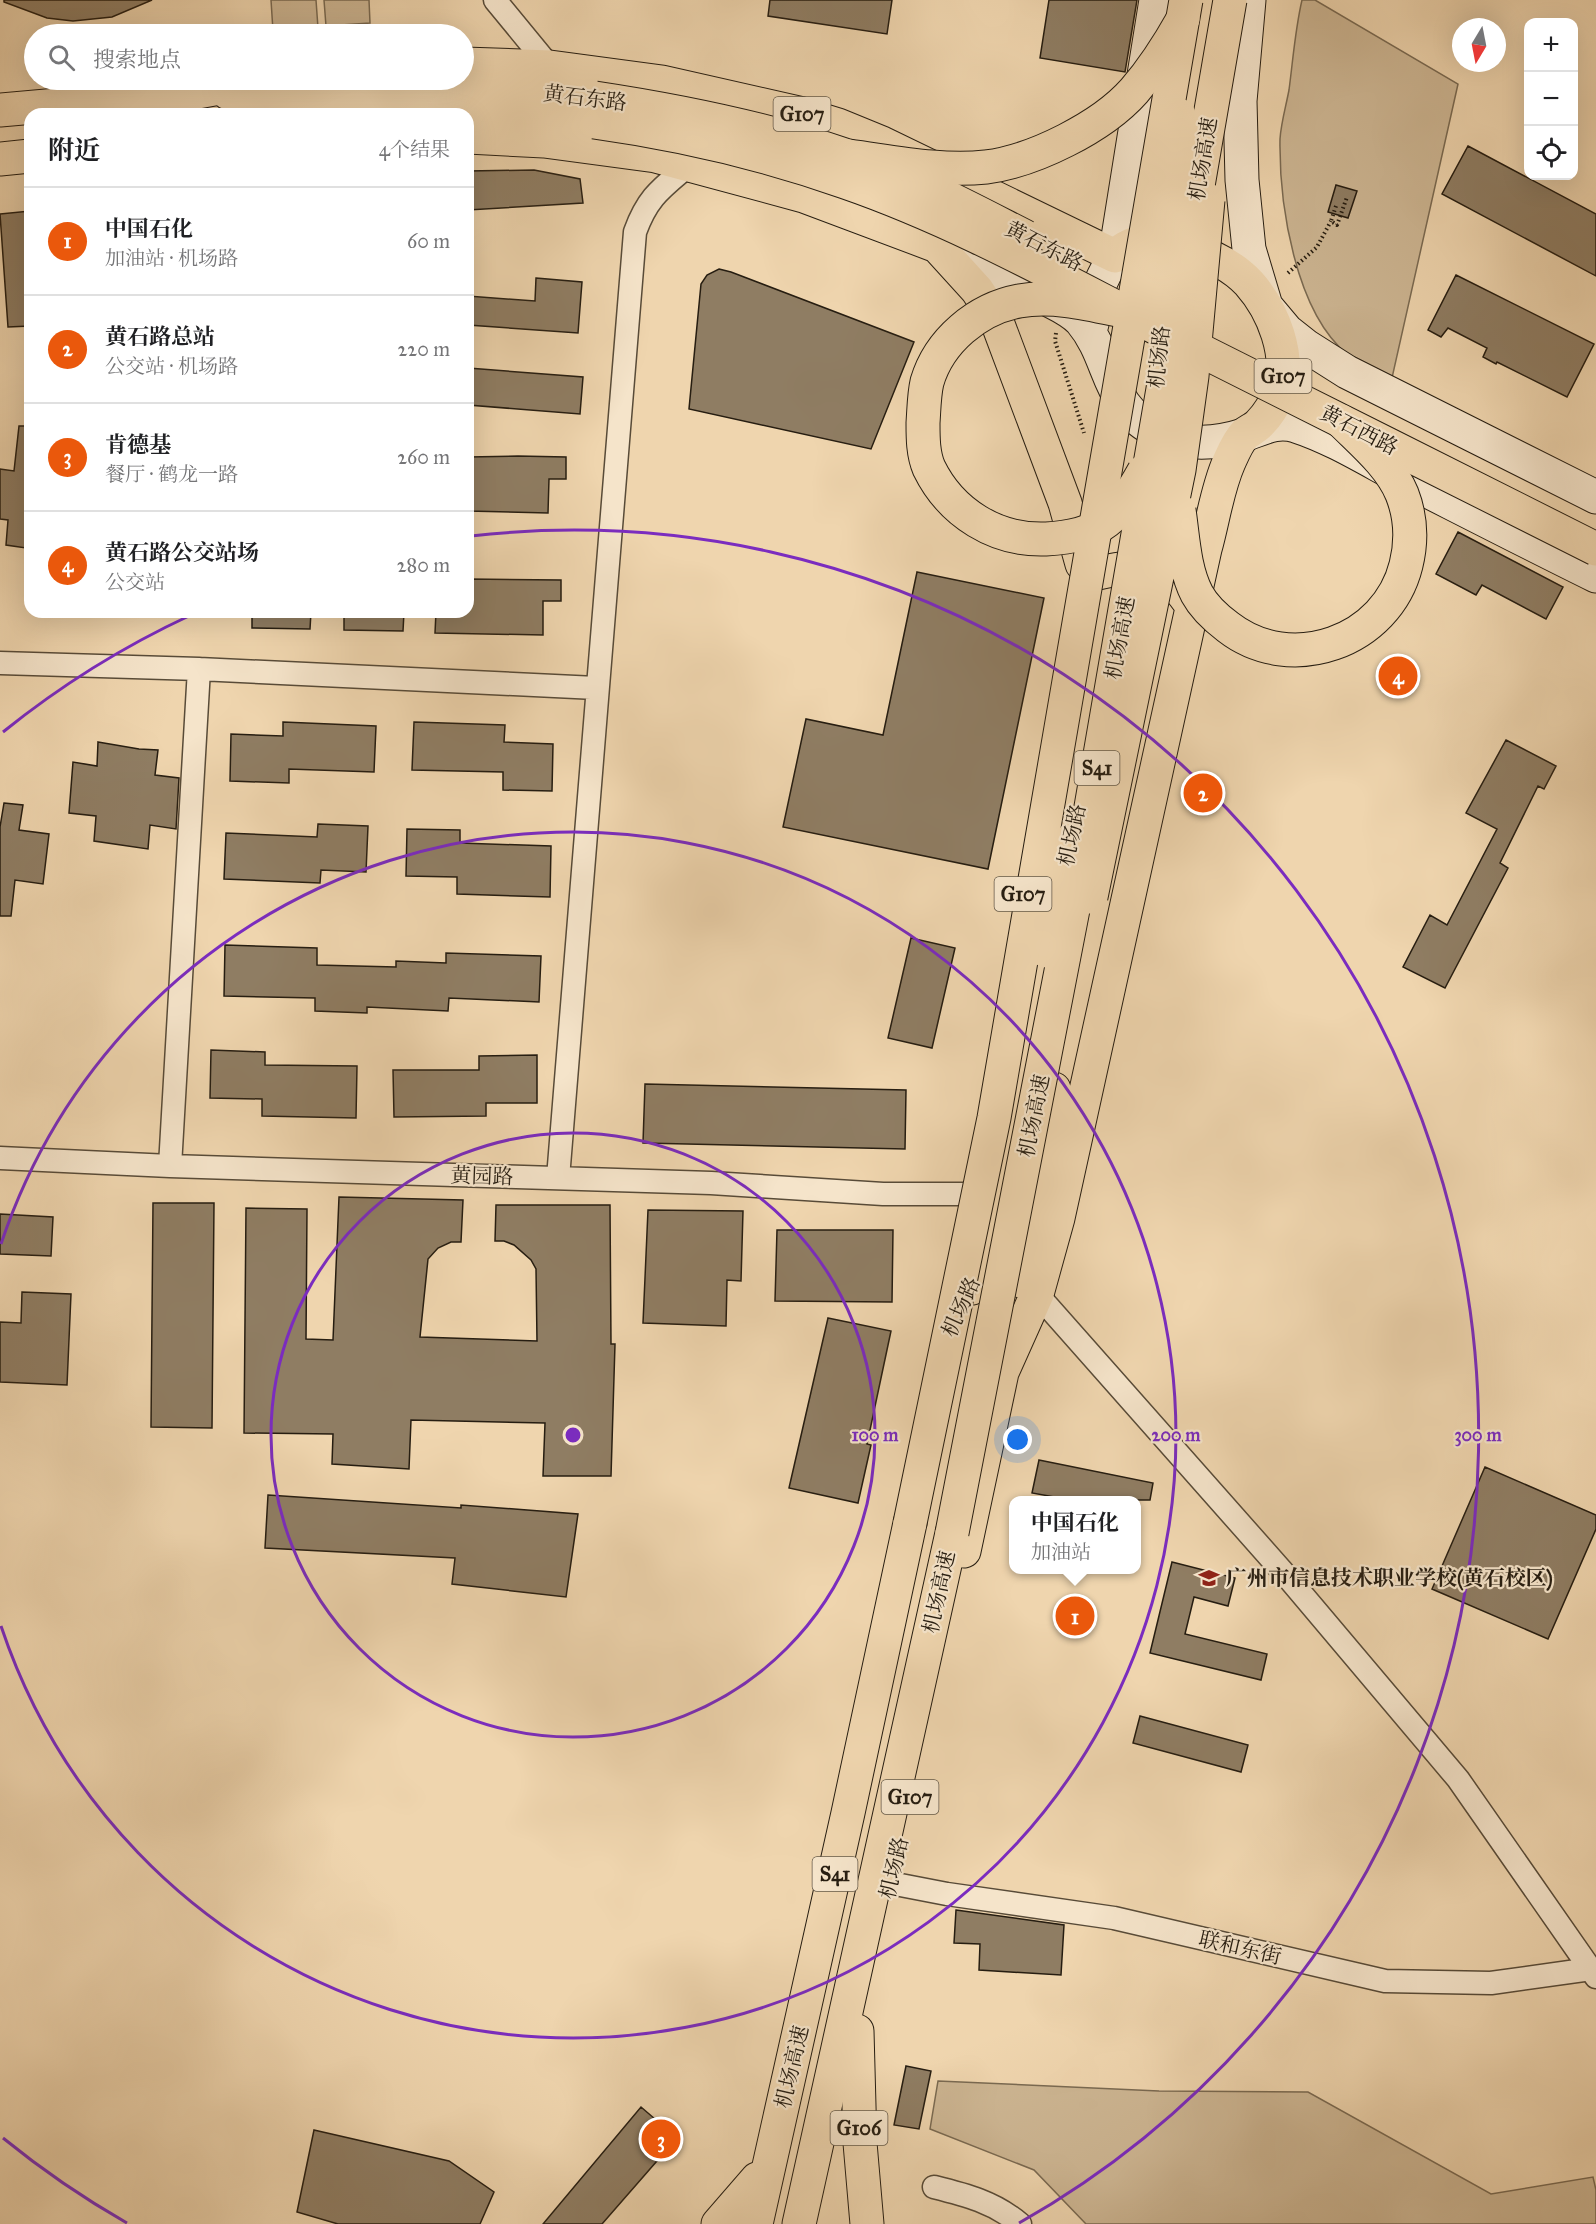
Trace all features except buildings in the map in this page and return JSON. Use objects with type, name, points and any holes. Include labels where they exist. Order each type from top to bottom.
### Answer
[{"type":"main road","points":[[1098,352],[1092,321],[1092,306],[1114,256],[1156,0]]},
{"type":"main road","points":[[849,156],[910,164],[987,166],[1020,159],[1052,147],[1088,127],[1120,105],[1134,92],[1164,51],[1190,0]]},
{"type":"main road","name":"机场路","points":[[930,1370],[966,1305],[981,1261],[1088,759],[1144,471],[1165,306],[1178,118],[1190,0]]},
{"type":"main road","name":"机场高速","points":[[756,2224],[851,1802],[994,1118],[1190,0]]},
{"type":"main road","name":"机场路","points":[[813,2224],[1003,1370],[1033,1215],[1061,1043],[1179,470],[1195,354],[1215,112],[1229,0]]},
{"type":"main road","name":"机场高速","points":[[799,2224],[952,1533],[1029,1142],[1076,894],[1229,0]]},
{"type":"main road","points":[[1249,0],[1240,101],[1242,180],[1249,249],[1266,306],[1287,332],[1347,372],[1596,497]]},
{"type":"main road","name":"G107","points":[[474,64],[550,67],[662,81],[799,113],[838,125],[882,143],[1114,256],[1125,246],[1137,241],[1178,245],[1211,257],[1248,282],[1266,306],[1280,344],[1283,374],[1279,392],[1269,412],[1259,424],[1244,435]]},
{"type":"main road","points":[[192,93],[209,90]]},
{"type":"main road","name":"黄石东路","points":[[0,110],[192,93],[503,90],[594,110],[653,130],[780,160],[847,182],[1128,301]]},
{"type":"main road","name":"黄石东路","points":[[474,114],[649,106],[723,122],[849,156],[965,206],[1128,301]]},
{"type":"main road","name":"G107","points":[[474,137],[580,145],[656,156],[804,196],[937,246],[977,290],[996,319],[1065,503],[1088,584]]},
{"type":"main road","points":[[0,159],[24,157]]},
{"type":"main road","points":[[937,246],[956,237],[962,225],[965,199],[955,178]]},
{"type":"main road","points":[[1023,286],[1047,276],[1059,264],[1062,251],[1055,226]]},
{"type":"main road","points":[[937,246],[1023,286],[1080,320],[1122,403],[1149,427],[1178,440],[1199,443],[1221,441],[1284,423],[1310,432],[1596,576]]},
{"type":"main road","points":[[1128,301],[1054,299],[1019,301],[989,311],[959,331],[940,353],[927,382],[923,442],[928,466],[958,507],[977,522],[1002,534],[1028,540],[1062,538],[1089,532],[1109,520],[1125,505],[1144,471]]},
{"type":"main road","name":"黄石西路","points":[[1128,301],[1341,421],[1596,549]]},
{"type":"main road","name":"黄石西路","points":[[1128,301],[1596,524]]},
{"type":"main road","points":[[1088,584],[1122,403]]},
{"type":"main road","points":[[1383,468],[1385,450],[1390,440],[1416,407]]},
{"type":"main road","points":[[1179,470],[1179,505],[1188,568],[1197,594],[1208,609],[1234,632],[1248,640],[1304,650],[1330,645],[1357,633],[1384,610],[1403,578],[1411,535],[1407,511],[1392,477],[1341,421]]},
{"type":"main road","name":"机场路","points":[[1003,1370],[1037,1294],[1058,1218],[1222,485],[1228,464],[1244,435]]},
{"type":"main road","points":[[1088,584],[1123,568],[1137,567],[1155,571],[1178,587],[1193,608]]},
{"type":"main road","name":"机场路","points":[[747,2224],[930,1370],[1005,982],[1088,584]]},
{"type":"main road","name":"G106","points":[[857,2031],[860,2142],[867,2224]]},
{"type":"main road","points":[[718,2224],[757,2179]]},
{"type":"street","points":[[495,0],[550,67]]},
{"type":"street","points":[[558,1178],[634,232],[642,210],[658,191],[690,164]]},
{"type":"street","points":[[0,663],[199,669],[596,688]]},
{"type":"street","points":[[170,1166],[199,669]]},
{"type":"street","name":"黄园路","points":[[0,1158],[170,1166],[711,1183],[883,1194],[963,1194]]},
{"type":"street","points":[[1037,1294],[1290,1580],[1458,1779],[1592,1964]]},
{"type":"street","name":"联和东街","points":[[890,1883],[947,1894],[1114,1918],[1385,1981],[1491,1983],[1592,1964]]},
{"type":"street","points":[[934,2187],[975,2197],[1010,2215],[1020,2224]]},
{"type":"path","points":[[1331,221],[1337,225],[1347,197]]},
{"type":"path","points":[[1288,273],[1317,247],[1336,206]]},
{"type":"path","points":[[1060,306],[1055,341],[1089,449],[1112,456]]},
{"type":"shaded area","points":[[271,0],[316,0],[318,24],[273,24]]},
{"type":"shaded area","points":[[324,0],[369,0],[370,23],[326,24]]},
{"type":"shaded area","points":[[1302,0],[1315,0],[1458,84],[1392,378],[1348,355],[1330,336],[1315,312],[1303,285],[1294,255],[1283,194],[1280,139]]},
{"type":"shaded area","points":[[938,2081],[1159,2091],[1308,2092],[1491,2194],[1593,2177],[1596,2190],[1596,2224],[1086,2224],[1034,2170],[930,2129]]},
{"type":"place","name":"黄石路公交站场","points":[[1398,676]]},
{"type":"place","name":"黄石路总站","points":[[1203,793]]},
{"type":"place","name":"广州市信息技术职业学校(黄石校区)","points":[[1209,1578]]},
{"type":"place","name":"中国石化","points":[[1075,1616]]},
{"type":"place","name":"肯德基","points":[[661,2139]]}]
